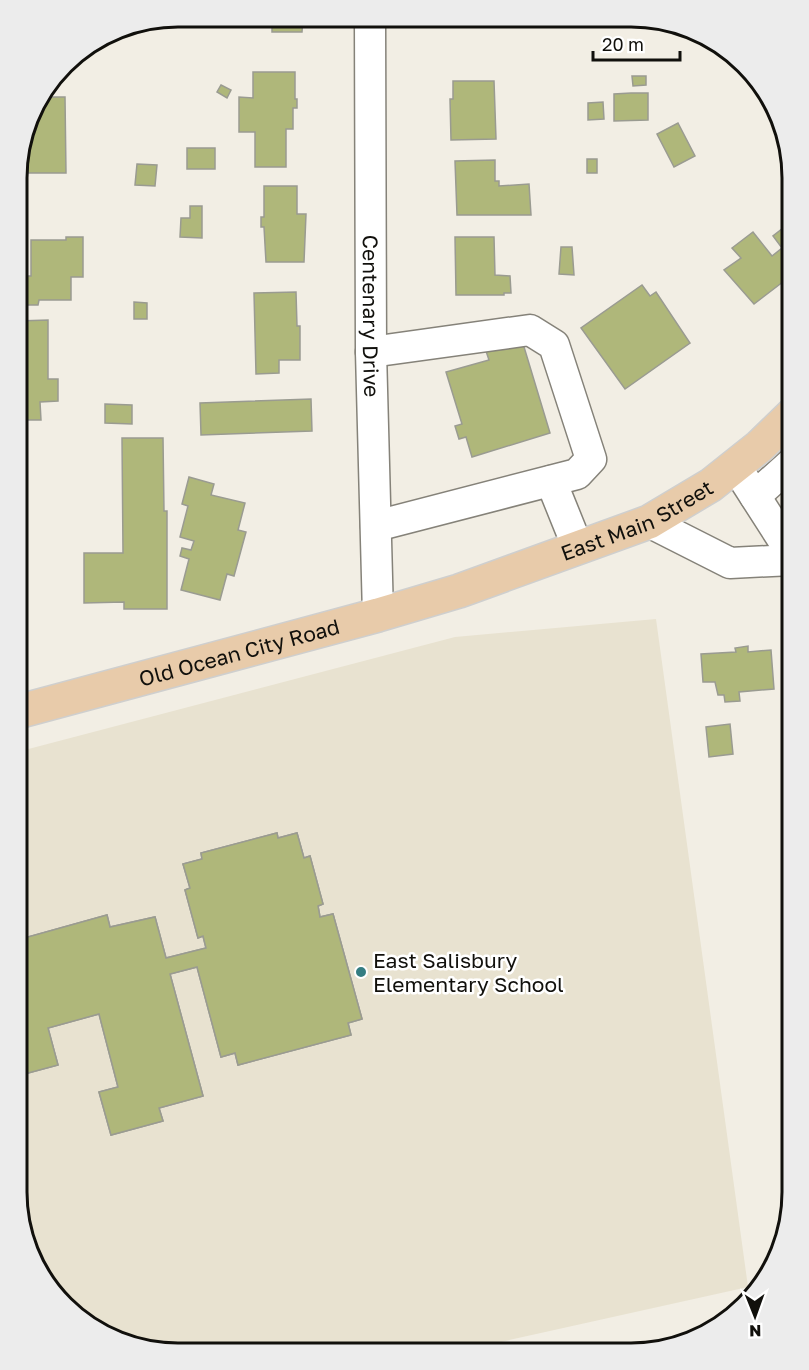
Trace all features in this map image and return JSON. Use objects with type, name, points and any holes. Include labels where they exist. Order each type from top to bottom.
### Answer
[{"type":"main road","name":"East Main Street","points":[[459,591],[649,522],[711,485],[782,424]]},
{"type":"main road","name":"Old Ocean City Road","points":[[27,709],[459,591]]},
{"type":"street","name":"Centenary Drive","points":[[370,27],[371,352],[378,615]]},
{"type":"street","points":[[371,352],[530,330],[554,345],[591,459],[577,474],[376,526]]},
{"type":"street","points":[[735,465],[755,496],[782,529]]},
{"type":"street","points":[[755,496],[782,472]]},
{"type":"street","points":[[550,481],[578,548]]},
{"type":"street","points":[[649,522],[730,563],[782,560]]},
{"type":"shaded area","name":"East Salisbury Elementary School","points":[[656,619],[748,1286],[725,1286],[725,1292],[496,1343],[158,1342],[120,1332],[86,1312],[71,1299],[47,1268],[38,1250],[28,1212],[27,749],[455,637]]},
{"type":"building","points":[[272,27],[302,27],[302,32],[272,32]]},
{"type":"building","points":[[253,72],[295,72],[297,108],[293,108],[293,129],[286,129],[286,167],[255,167],[255,132],[239,132],[239,97],[253,98]]},
{"type":"building","points":[[632,76],[646,76],[646,85],[633,86]]},
{"type":"building","points":[[453,81],[494,81],[496,139],[451,140],[450,99],[453,99]]},
{"type":"building","points":[[221,85],[231,90],[227,98],[217,92]]},
{"type":"building","points":[[648,93],[648,120],[614,121],[614,94]]},
{"type":"building","points":[[50,97],[65,97],[66,173],[28,173],[28,158],[38,120]]},
{"type":"building","points":[[603,102],[604,119],[588,120],[588,103]]},
{"type":"building","points":[[678,123],[695,156],[674,167],[657,134]]},
{"type":"building","points":[[187,148],[215,148],[215,169],[187,169]]},
{"type":"building","points":[[587,159],[597,159],[597,173],[587,173]]},
{"type":"building","points":[[495,160],[495,181],[499,181],[499,186],[529,184],[531,215],[457,215],[455,161]]},
{"type":"building","points":[[137,164],[157,165],[155,186],[135,185]]},
{"type":"building","points":[[264,186],[297,186],[297,214],[306,214],[304,262],[266,262],[264,227],[261,227],[261,217],[264,217]]},
{"type":"building","points":[[190,206],[202,206],[202,238],[180,237],[181,218],[190,218]]},
{"type":"building","points":[[782,229],[782,248],[773,236]]},
{"type":"building","points":[[753,232],[772,256],[782,248],[782,283],[754,304],[724,270],[741,258],[732,248]]},
{"type":"building","points":[[66,237],[83,237],[83,277],[71,277],[71,300],[39,300],[38,305],[27,305],[27,276],[31,276],[31,240],[66,240]]},
{"type":"building","points":[[455,237],[494,237],[495,275],[510,276],[511,293],[456,295]]},
{"type":"building","points":[[561,247],[572,247],[574,275],[559,274]]},
{"type":"building","points":[[642,285],[650,296],[656,292],[690,343],[625,389],[581,328]]},
{"type":"building","points":[[296,292],[297,326],[300,326],[300,360],[279,360],[279,373],[256,374],[254,293]]},
{"type":"building","points":[[134,302],[147,303],[147,319],[134,319]]},
{"type":"building","points":[[48,320],[48,379],[58,379],[58,401],[40,402],[41,420],[27,420],[27,321]]},
{"type":"building","points":[[521,337],[550,433],[472,457],[466,437],[459,439],[455,426],[462,424],[446,372],[489,360],[485,348]]},
{"type":"building","points":[[311,399],[312,431],[201,435],[200,403]]},
{"type":"building","points":[[105,404],[132,405],[132,424],[105,423]]},
{"type":"building","points":[[122,438],[163,438],[164,511],[167,511],[167,609],[124,609],[124,602],[84,603],[84,553],[123,553]]},
{"type":"building","points":[[189,477],[214,484],[211,495],[245,503],[238,530],[246,532],[234,576],[227,574],[220,600],[181,590],[189,559],[180,556],[182,548],[191,550],[194,541],[180,537],[188,506],[182,504]]},
{"type":"building","points":[[748,646],[748,652],[771,650],[774,689],[739,692],[740,701],[725,702],[724,695],[718,695],[715,682],[703,682],[701,654],[736,652],[735,648]]},
{"type":"building","points":[[730,724],[733,754],[709,757],[706,727]]},
{"type":"building","points":[[277,833],[278,838],[297,833],[304,858],[310,856],[323,904],[318,906],[320,917],[333,914],[362,1019],[348,1023],[351,1035],[238,1065],[235,1053],[221,1057],[197,967],[170,974],[203,1096],[159,1108],[163,1121],[111,1135],[99,1092],[118,1087],[99,1014],[48,1028],[58,1065],[27,1073],[27,937],[107,915],[110,927],[155,917],[166,958],[206,948],[203,936],[198,938],[185,890],[190,888],[183,864],[202,859],[201,853]],"holes":[[[327,933],[334,960],[332,961],[328,950],[292,960],[288,944]],[[248,953],[253,970],[216,981],[220,992],[216,993],[208,964]],[[222,1004],[233,1041],[230,1042],[220,1005]]]},
{"type":"building","points":[[277,833],[278,838],[297,833],[304,858],[310,856],[323,904],[318,906],[320,917],[333,914],[362,1019],[348,1023],[351,1035],[238,1065],[235,1053],[221,1057],[197,967],[170,974],[203,1096],[159,1108],[163,1121],[111,1135],[99,1092],[118,1087],[99,1014],[48,1028],[58,1065],[27,1073],[27,937],[107,915],[110,927],[155,917],[166,958],[206,948],[203,936],[198,938],[185,890],[190,888],[183,864],[202,859],[201,853]]},
{"type":"place","name":"East Salisbury Elementary School","points":[[361,972]]}]
